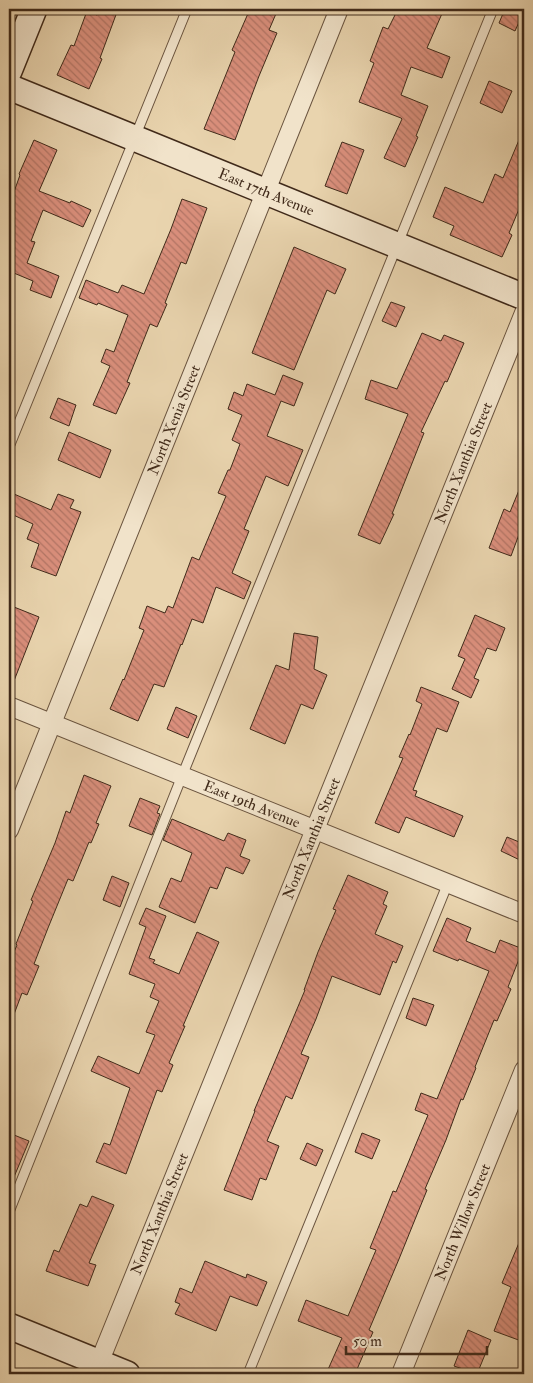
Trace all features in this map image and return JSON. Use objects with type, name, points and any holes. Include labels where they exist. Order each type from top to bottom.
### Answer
[{"type":"street","points":[[9,71],[34,9]]},
{"type":"street","name":"North Xenia Street","points":[[9,830],[340,9]]},
{"type":"street","name":"East 17th Avenue","points":[[9,87],[524,297]]},
{"type":"street","name":"North Xanthia Street","points":[[98,1369],[524,313]]},
{"type":"street","name":"East 19th Avenue","points":[[9,706],[524,914]]},
{"type":"street","name":"North Willow Street","points":[[401,1374],[524,1070]]},
{"type":"street","points":[[9,1326],[98,1369],[128,1374]]},
{"type":"lane","points":[[9,447],[187,9]]},
{"type":"lane","points":[[9,1212],[182,776],[493,9]]},
{"type":"lane","points":[[248,1374],[448,883]]},
{"type":"building","points":[[99,9],[117,12],[100,58],[102,59],[89,89],[57,75],[71,45],[74,46],[87,11],[97,15]]},
{"type":"building","points":[[250,9],[278,9],[269,30],[277,33],[235,140],[204,129],[235,52],[232,50]]},
{"type":"building","points":[[398,9],[444,9],[427,48],[450,57],[442,78],[411,67],[401,95],[428,106],[416,136],[418,137],[405,167],[384,158],[402,119],[359,102],[374,63],[370,61],[383,27],[388,29]]},
{"type":"building","points":[[505,9],[514,9],[523,13],[515,31],[499,23]]},
{"type":"building","points":[[489,81],[512,91],[502,113],[480,103]]},
{"type":"building","points":[[524,128],[524,197],[509,233],[512,235],[502,257],[450,235],[454,226],[433,217],[445,187],[483,203],[495,174],[503,178]]},
{"type":"building","points":[[34,140],[57,150],[39,191],[70,203],[71,201],[91,210],[83,227],[43,210],[31,241],[35,242],[27,263],[59,276],[51,298],[30,290],[33,281],[9,271],[9,206],[19,174]]},
{"type":"building","points":[[342,142],[364,150],[347,194],[325,186]]},
{"type":"building","points":[[182,199],[207,208],[186,264],[181,262],[157,327],[150,324],[127,382],[130,383],[116,414],[93,405],[110,366],[101,362],[106,349],[114,352],[128,315],[98,303],[97,305],[79,298],[86,280],[118,293],[122,285],[144,294]]},
{"type":"building","points":[[294,247],[346,269],[335,294],[327,290],[294,370],[252,353]]},
{"type":"building","points":[[391,302],[405,307],[396,327],[382,321]]},
{"type":"building","points":[[422,333],[441,341],[444,335],[464,343],[447,382],[445,381],[421,432],[424,433],[392,514],[394,514],[380,544],[358,535],[408,414],[365,399],[371,380],[397,389]]},
{"type":"building","points":[[283,375],[303,383],[294,406],[281,401],[267,436],[303,450],[288,486],[266,476],[244,529],[249,531],[232,573],[251,582],[244,599],[216,587],[203,623],[192,619],[164,687],[154,684],[138,721],[110,709],[144,630],[139,628],[147,606],[165,613],[168,606],[173,608],[192,557],[199,560],[226,496],[218,493],[228,470],[230,470],[240,444],[232,440],[242,415],[228,409],[234,392],[243,396],[247,384],[275,395]]},
{"type":"building","points":[[58,398],[76,405],[69,426],[50,418]]},
{"type":"building","points":[[69,432],[111,450],[100,478],[58,460]]},
{"type":"building","points":[[524,478],[524,521],[511,556],[489,548],[504,509],[510,512]]},
{"type":"building","points":[[14,494],[51,510],[58,494],[74,500],[70,508],[81,512],[56,576],[31,567],[39,544],[27,539],[33,524],[9,513],[9,505]]},
{"type":"building","points":[[9,605],[39,617],[10,691],[9,690]]},
{"type":"building","points":[[475,615],[505,628],[496,651],[487,648],[474,678],[479,680],[471,698],[452,689],[465,659],[458,656]]},
{"type":"building","points":[[294,633],[318,637],[314,669],[327,675],[313,709],[301,704],[285,744],[250,729],[276,665],[289,670]]},
{"type":"building","points":[[421,687],[459,702],[447,732],[437,728],[413,790],[417,791],[415,796],[463,816],[454,837],[406,817],[399,833],[375,823],[403,758],[399,757],[422,704],[416,701]]},
{"type":"building","points":[[176,707],[197,716],[188,738],[167,729]]},
{"type":"building","points":[[84,775],[111,786],[96,823],[99,824],[91,843],[89,842],[73,881],[68,879],[48,928],[34,964],[39,966],[27,995],[22,993],[9,1025],[9,964],[33,901],[31,900],[66,811],[70,813]]},
{"type":"building","points":[[140,798],[160,806],[157,813],[160,814],[152,835],[129,826]]},
{"type":"building","points":[[172,819],[224,841],[228,833],[246,840],[240,856],[250,860],[243,874],[226,867],[217,889],[210,887],[195,923],[159,907],[171,878],[181,882],[192,853],[163,840]]},
{"type":"building","points":[[507,837],[524,844],[524,862],[501,851]]},
{"type":"building","points":[[348,875],[388,892],[383,904],[387,906],[375,934],[403,946],[396,963],[393,961],[380,995],[332,976],[301,1054],[309,1057],[292,1099],[286,1096],[267,1141],[279,1146],[266,1180],[260,1178],[252,1200],[224,1190],[254,1111],[305,990],[318,952],[336,910],[333,909]]},
{"type":"building","points":[[112,876],[129,883],[120,907],[103,900]]},
{"type":"building","points":[[146,908],[166,916],[149,958],[155,960],[153,963],[179,974],[197,932],[219,942],[169,1063],[173,1065],[162,1092],[157,1090],[126,1174],[96,1162],[104,1143],[110,1145],[130,1088],[91,1071],[98,1056],[139,1074],[155,1035],[146,1032],[159,1001],[150,997],[155,984],[129,974],[146,927],[139,924]]},
{"type":"building","points":[[447,918],[471,928],[466,941],[495,953],[500,940],[523,949],[508,987],[511,989],[497,1021],[494,1020],[463,1100],[461,1099],[425,1189],[427,1190],[369,1330],[373,1332],[355,1374],[326,1374],[342,1338],[298,1321],[306,1300],[348,1316],[376,1250],[370,1248],[393,1191],[396,1192],[428,1115],[415,1110],[421,1093],[437,1099],[489,971],[433,951]]},
{"type":"building","points":[[413,998],[434,1005],[426,1026],[406,1018]]},
{"type":"building","points":[[9,1133],[29,1141],[9,1189]]},
{"type":"building","points":[[362,1133],[380,1140],[372,1159],[355,1152]]},
{"type":"building","points":[[307,1143],[323,1150],[316,1166],[300,1159]]},
{"type":"building","points":[[92,1196],[114,1205],[89,1263],[96,1265],[88,1286],[46,1271],[54,1250],[59,1252],[80,1204],[87,1207]]},
{"type":"building","points":[[524,1231],[524,1342],[494,1331],[511,1287],[502,1283]]},
{"type":"building","points":[[205,1261],[246,1278],[247,1274],[267,1282],[257,1306],[230,1296],[216,1331],[175,1314],[180,1304],[175,1302],[180,1288],[192,1293]]},
{"type":"building","points":[[468,1330],[491,1340],[477,1374],[454,1366]]}]
